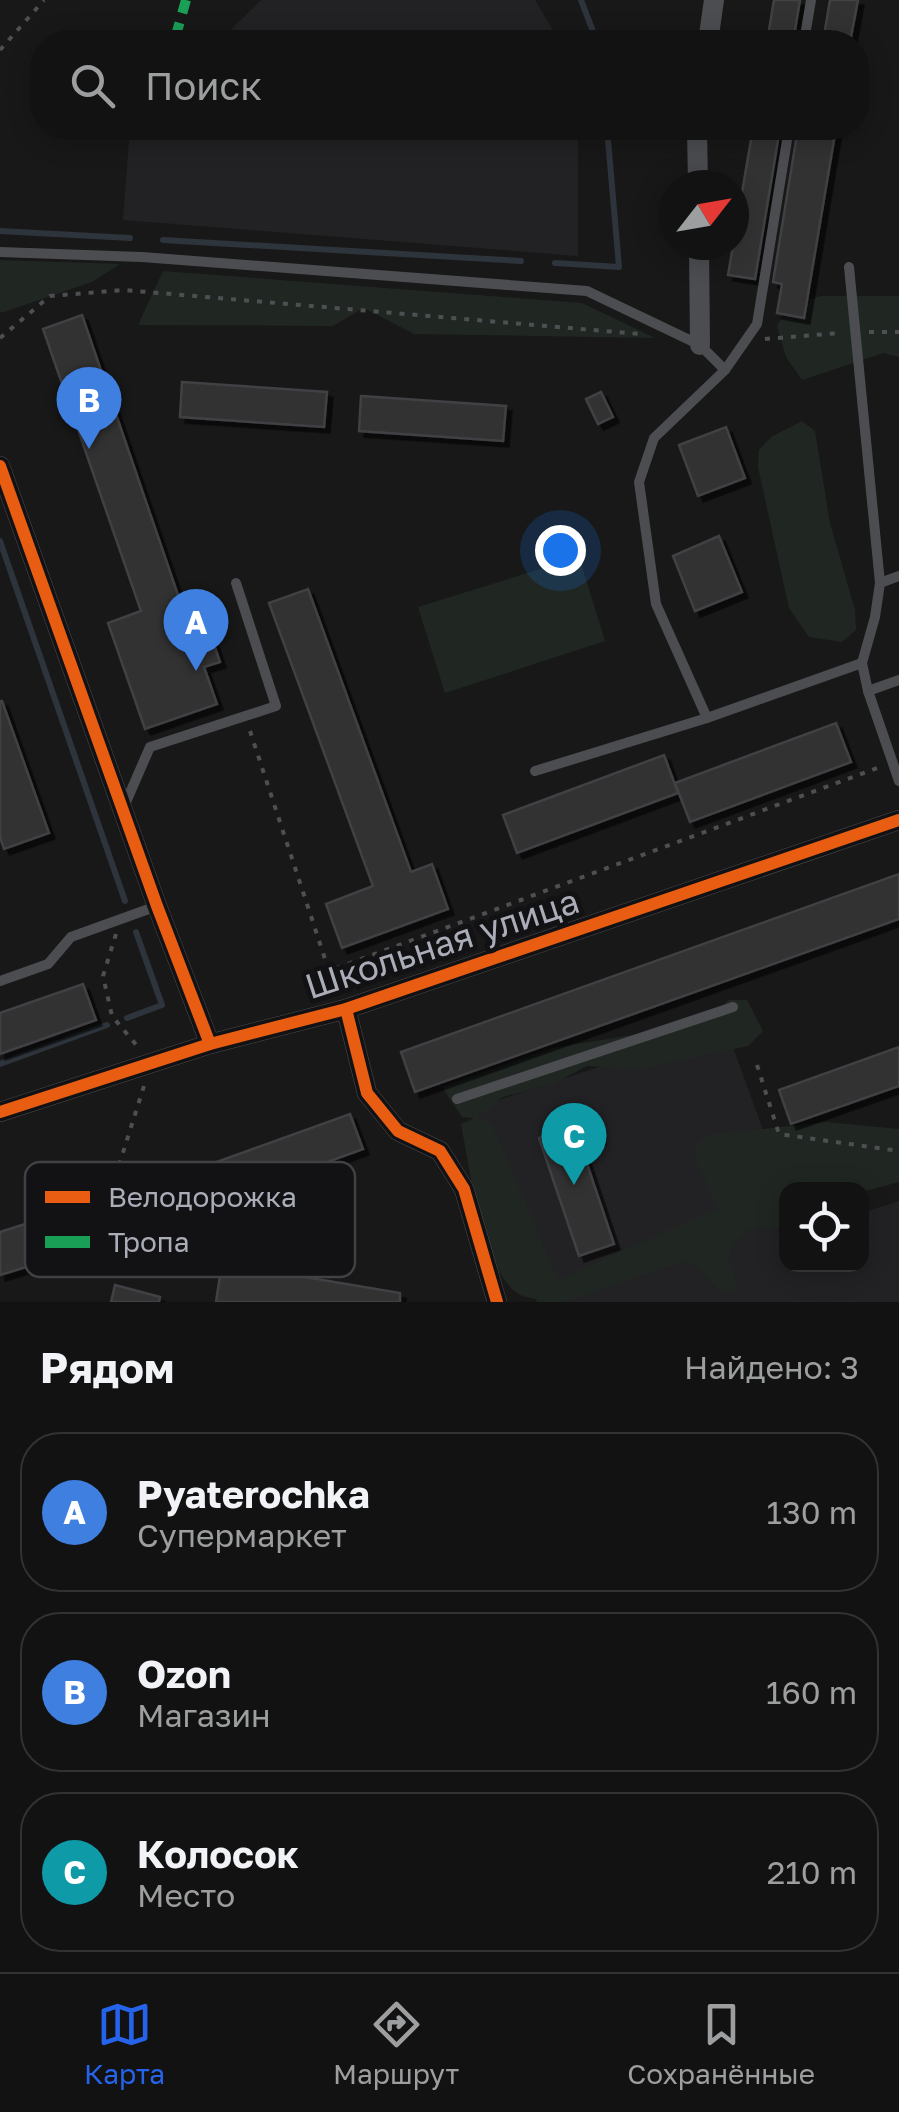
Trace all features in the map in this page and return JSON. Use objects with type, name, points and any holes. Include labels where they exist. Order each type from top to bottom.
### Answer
[{"type":"street","points":[[710,30],[714,0]]},
{"type":"street","points":[[697,140],[698,170]]},
{"type":"street","points":[[698,260],[700,345]]},
{"type":"street","points":[[0,466],[210,1044]]},
{"type":"street","name":"Школьная улица","points":[[0,1112],[899,820]]},
{"type":"street","points":[[341,1001],[367,1092],[398,1131],[440,1152],[464,1190],[497,1302]]},
{"type":"lane","points":[[806,30],[811,0]]},
{"type":"lane","points":[[707,718],[656,604],[639,482],[654,438],[725,370],[757,324],[787,140]]},
{"type":"lane","points":[[0,252],[142,258],[586,291],[700,345],[725,370]]},
{"type":"lane","points":[[849,267],[880,582],[862,663],[899,781]]},
{"type":"lane","points":[[880,582],[899,576]]},
{"type":"lane","points":[[122,810],[150,747],[276,706],[236,583]]},
{"type":"lane","points":[[535,771],[707,718],[862,663]]},
{"type":"lane","points":[[868,691],[899,680]]},
{"type":"lane","points":[[0,981],[48,964],[71,937],[157,906]]},
{"type":"lane","points":[[456,1099],[734,1007]]},
{"type":"path","points":[[0,50],[44,0]]},
{"type":"path","points":[[0,338],[50,296],[124,290],[648,335]]},
{"type":"path","points":[[745,341],[899,332]]},
{"type":"path","points":[[245,716],[341,1001]]},
{"type":"path","points":[[329,971],[893,763]]},
{"type":"path","points":[[120,920],[102,976],[112,1016],[151,1063],[120,1162]]},
{"type":"path","points":[[757,1065],[779,1134],[899,1151]]},
{"type":"shaded area","points":[[261,0],[535,0],[553,30],[230,30]]},
{"type":"shaded area","points":[[129,140],[578,140],[578,256],[123,220]]},
{"type":"shaded area","points":[[0,260],[120,264],[92,282],[0,312]]},
{"type":"shaded area","points":[[163,271],[582,303],[655,338],[414,334],[364,308],[333,326],[138,325]]},
{"type":"shaded area","points":[[821,296],[899,296],[899,357],[883,353],[802,380],[786,357],[777,326],[789,306]]},
{"type":"shaded area","points":[[802,421],[815,431],[830,523],[855,610],[856,630],[842,642],[809,637],[789,608],[758,467],[759,450],[771,437]]},
{"type":"shaded area","points":[[579,557],[605,641],[445,693],[418,607]]},
{"type":"shaded area","points":[[729,1000],[747,1000],[763,1031],[748,1046],[640,1069],[587,1066],[555,1083],[503,1097],[478,1117],[493,1126],[558,1280],[718,1208],[695,1161],[697,1144],[710,1135],[826,1122],[899,1129],[899,1182],[869,1190],[869,1182],[779,1182],[779,1226],[745,1232],[728,1256],[738,1288],[720,1292],[697,1266],[681,1262],[563,1302],[537,1302],[520,1295],[507,1284],[496,1265],[480,1217],[461,1124],[474,1118],[462,1117],[442,1087],[552,1048],[704,1021]]},
{"type":"shaded area","points":[[725,1025],[782,1182],[779,1182],[779,1272],[869,1272],[869,1211],[899,1201],[899,1302],[546,1302],[472,1109]]},
{"type":"building","points":[[774,0],[800,0],[795,30],[769,30]]},
{"type":"building","points":[[830,0],[858,0],[852,30],[825,30]]},
{"type":"building","points":[[751,140],[778,140],[755,279],[728,275],[731,260],[749,260],[749,170],[746,170]]},
{"type":"building","points":[[796,140],[834,140],[804,318],[777,313],[782,284],[773,282]]},
{"type":"building","points":[[82,315],[179,598],[196,592],[220,662],[204,667],[217,704],[145,729],[108,623],[141,611],[43,329]]},
{"type":"building","points":[[182,382],[327,392],[324,427],[180,417]]},
{"type":"building","points":[[601,392],[613,417],[598,424],[586,399]]},
{"type":"building","points":[[361,396],[506,406],[503,441],[359,431]]},
{"type":"building","points":[[726,427],[745,478],[698,496],[679,445]]},
{"type":"building","points":[[719,536],[742,592],[695,611],[673,556]]},
{"type":"building","points":[[308,589],[411,872],[432,864],[448,909],[342,948],[326,904],[373,886],[269,603]]},
{"type":"building","points":[[0,701],[49,833],[4,849],[0,837]]},
{"type":"building","points":[[836,723],[851,762],[690,822],[675,783]]},
{"type":"building","points":[[664,755],[678,793],[517,853],[503,815]]},
{"type":"building","points":[[899,874],[899,919],[415,1092],[401,1052]]},
{"type":"building","points":[[83,984],[96,1020],[0,1054],[0,1013]]},
{"type":"building","points":[[899,1047],[899,1086],[791,1124],[779,1090]]},
{"type":"building","points":[[350,1114],[363,1149],[327,1162],[217,1162]]},
{"type":"building","points":[[594,1120],[600,1139],[581,1146],[614,1244],[579,1256],[539,1138]]},
{"type":"building","points":[[25,1224],[25,1267],[0,1275],[0,1232]]},
{"type":"building","points":[[220,1277],[305,1277],[400,1293],[400,1302],[216,1302]]},
{"type":"building","points":[[115,1285],[160,1297],[159,1302],[111,1302]]},
{"type":"waterway","points":[[581,0],[592,30]]},
{"type":"waterway","points":[[555,263],[619,267],[608,140]]},
{"type":"waterway","points":[[0,231],[130,238]]},
{"type":"waterway","points":[[163,240],[521,261]]},
{"type":"waterway","points":[[0,541],[125,901]]},
{"type":"waterway","points":[[127,1018],[162,1005],[136,932]]},
{"type":"waterway","points":[[0,1064],[107,1025]]},
{"type":"marked path","points":[[177,30],[186,0]]},
{"type":"cycle path","points":[[0,466],[210,1044]]},
{"type":"cycle path","points":[[0,1112],[210,1044],[346,1009],[899,820]]},
{"type":"cycle path","points":[[346,1009],[367,1093],[398,1131],[440,1151],[464,1189],[497,1302]]},
{"type":"place","name":"Ozon","points":[[89,449]]},
{"type":"place","name":"Pyaterochka","points":[[196,671]]},
{"type":"place","name":"Колосок","points":[[574,1185]]}]
